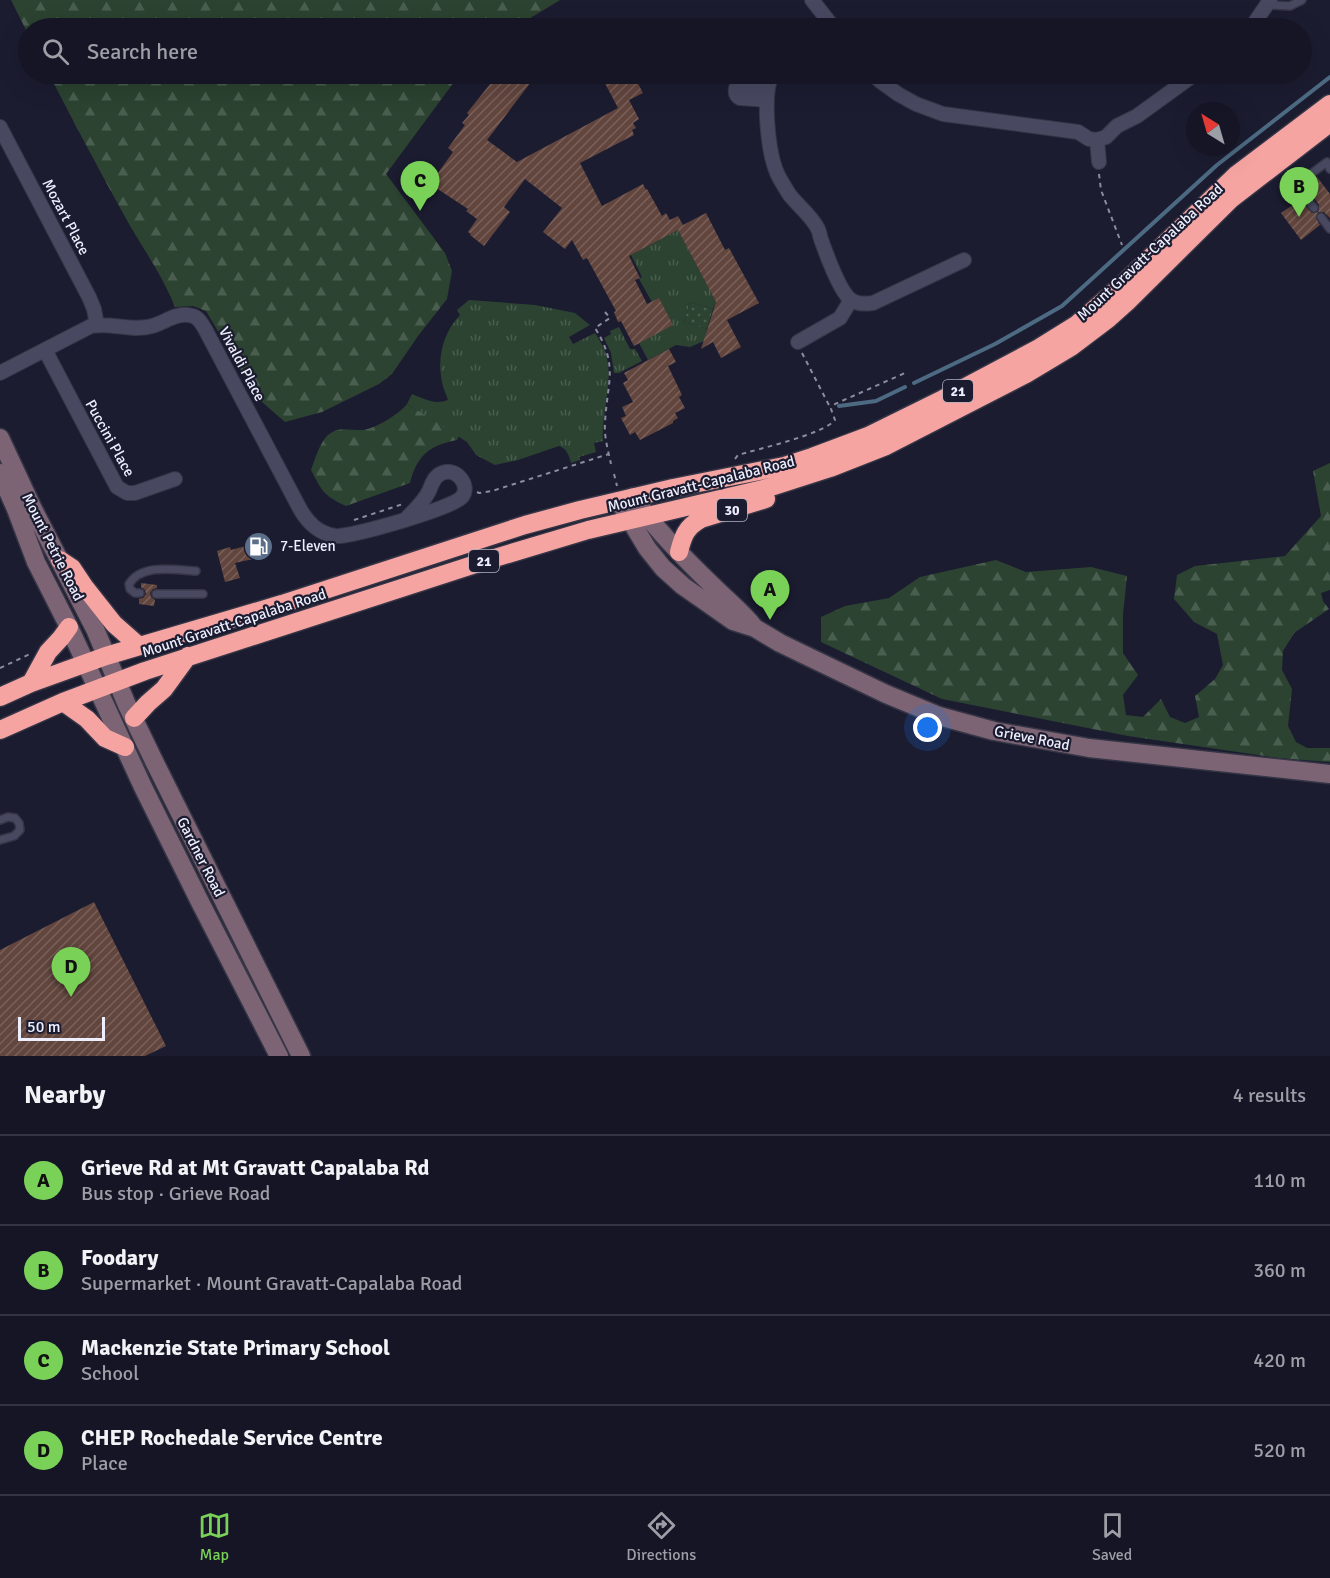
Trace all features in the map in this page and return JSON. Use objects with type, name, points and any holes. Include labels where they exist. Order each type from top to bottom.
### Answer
[{"type":"highway","name":"Mount Gravatt-Capalaba Road","points":[[0,697],[31,683],[106,656],[282,604],[623,495],[673,488],[775,468],[868,436],[943,399],[1058,337],[1092,313],[1236,176],[1330,104]]},
{"type":"highway","name":"Mount Gravatt-Capalaba Road","points":[[0,730],[63,702],[188,656],[588,530],[798,479],[911,435],[1026,374],[1071,347],[1127,302],[1232,199],[1330,123]]},
{"type":"highway","name":"30","points":[[679,552],[685,533],[694,523],[768,498],[798,479]]},
{"type":"highway","points":[[60,560],[72,568],[114,624],[139,646]]},
{"type":"highway","points":[[31,683],[48,652],[69,627]]},
{"type":"highway","points":[[134,718],[164,689],[188,656]]},
{"type":"highway","points":[[63,702],[87,719],[105,738],[124,747]]},
{"type":"street","points":[[812,0],[823,18]]},
{"type":"street","points":[[1258,18],[1269,3]]},
{"type":"street","points":[[884,84],[916,104],[943,114],[1078,132],[1089,139],[1097,140],[1106,137],[1117,126],[1137,116],[1181,84]]},
{"type":"street","points":[[768,87],[771,146],[777,174],[790,195],[814,222],[841,286],[851,300],[858,303],[873,303],[964,260]]},
{"type":"street","name":"Mozart Place","points":[[0,127],[89,297],[97,325]]},
{"type":"street","points":[[1097,140],[1099,162]]},
{"type":"street","points":[[798,342],[840,318],[851,300]]},
{"type":"street","name":"Vivaldi Place","points":[[0,373],[97,325],[151,327],[180,315],[190,315],[197,318],[205,329],[300,509],[312,525],[330,535],[344,537],[405,519]]},
{"type":"street","name":"Puccini Place","points":[[45,350],[117,487],[131,494],[175,479]]},
{"type":"street","name":"Mount Petrie Road","points":[[0,438],[95,629],[106,656]]},
{"type":"street","name":"Mount Petrie Road","points":[[0,473],[36,562],[85,663]]},
{"type":"street","name":"Grieve Road","points":[[623,495],[638,518],[655,559],[678,582],[733,621],[755,628],[780,643],[886,694],[939,716],[983,728],[1089,748],[1330,774]]},
{"type":"street","name":"Grieve Road","points":[[638,518],[679,552],[742,612],[755,628]]},
{"type":"street","name":"Gardner Road","points":[[106,656],[180,813],[301,1056]]},
{"type":"street","name":"Gardner Road","points":[[85,663],[194,890],[279,1056]]},
{"type":"lane","points":[[1269,3],[1290,6],[1302,0]]},
{"type":"lane","points":[[1314,208],[1300,190],[1293,187],[1327,162],[1330,169]]},
{"type":"lane","points":[[1321,217],[1330,229]]},
{"type":"lane","points":[[140,593],[135,593],[130,589],[129,584],[134,577],[146,571],[196,571]]},
{"type":"lane","points":[[156,594],[203,594]]},
{"type":"lane","points":[[0,820],[8,817],[15,818],[19,823],[20,831],[14,836],[0,840]]},
{"type":"path","points":[[1099,162],[1101,190],[1122,245]]},
{"type":"path","points":[[605,312],[610,318],[596,328],[609,358],[611,375],[605,424],[606,444],[611,464]]},
{"type":"path","points":[[735,459],[738,455],[831,426],[835,420],[798,342]]},
{"type":"path","points":[[831,409],[835,404],[904,373]]},
{"type":"path","points":[[475,491],[479,493],[492,491],[609,454]]},
{"type":"path","points":[[614,474],[623,495]]},
{"type":"path","points":[[349,521],[402,505],[410,500]]},
{"type":"path","points":[[0,668],[33,652]]},
{"type":"green space","points":[[11,0],[560,0],[530,18],[20,18]]},
{"type":"green space","points":[[54,84],[453,84],[386,174],[445,253],[452,271],[447,299],[392,374],[379,384],[322,412],[285,422],[262,402],[206,311],[193,306],[175,307],[164,283]]},
{"type":"green space","points":[[678,230],[716,302],[713,309],[690,302],[684,322],[707,329],[704,341],[690,347],[676,345],[648,360],[639,343],[672,325],[652,302],[639,279],[642,277],[631,255]]},
{"type":"green space","points":[[469,300],[535,305],[575,313],[590,325],[569,337],[573,344],[595,333],[606,354],[609,375],[603,441],[594,443],[596,452],[579,457],[580,460],[571,463],[567,453],[559,446],[495,465],[476,455],[467,442],[407,404],[412,394],[434,402],[448,400],[442,384],[441,355],[449,330],[460,315],[457,310]]},
{"type":"green space","points":[[690,302],[713,309],[707,329],[684,322]]},
{"type":"green space","points":[[619,327],[630,349],[635,349],[642,361],[619,373],[614,373],[611,353],[604,338],[611,334],[610,331]]},
{"type":"green space","points":[[407,404],[459,436],[457,440],[439,445],[426,453],[416,465],[410,483],[346,506],[328,496],[311,470],[319,448],[327,436],[340,430],[363,430],[381,424]]},
{"type":"green space","points":[[1330,463],[1330,590],[1321,593],[1329,609],[1294,633],[1283,651],[1282,670],[1292,689],[1288,726],[1296,742],[1307,748],[1330,748],[1330,762],[1278,758],[1128,736],[942,699],[821,642],[821,617],[845,606],[889,598],[920,577],[996,560],[1026,572],[1091,567],[1127,576],[1123,614],[1123,653],[1138,675],[1123,695],[1126,715],[1143,717],[1161,699],[1170,717],[1185,723],[1199,717],[1195,696],[1215,679],[1223,665],[1217,634],[1194,622],[1174,599],[1177,575],[1195,566],[1285,556],[1321,516],[1313,471]]},
{"type":"building","points":[[490,84],[529,84],[487,140],[517,162],[618,108],[605,84],[638,84],[643,93],[629,100],[639,119],[633,123],[636,128],[632,130],[634,135],[580,163],[602,206],[643,184],[662,216],[666,213],[670,220],[678,216],[683,225],[706,213],[725,250],[729,248],[759,303],[727,320],[741,347],[721,358],[713,342],[701,349],[716,302],[678,230],[629,256],[640,278],[635,280],[647,304],[659,298],[673,325],[634,346],[621,321],[618,322],[614,312],[616,311],[587,258],[583,260],[572,240],[565,249],[543,232],[562,208],[525,179],[504,207],[510,212],[484,246],[470,235],[468,232],[477,219],[466,211],[468,209],[430,184],[453,152],[448,148],[465,125],[462,123],[469,115],[467,113]]},
{"type":"building","points":[[1317,177],[1330,194],[1330,218],[1324,212],[1318,212],[1319,205],[1305,185]]},
{"type":"building","points":[[1300,200],[1312,213],[1318,212],[1316,218],[1320,225],[1301,240],[1281,213]]},
{"type":"building","points":[[669,349],[676,362],[668,366],[682,395],[679,397],[685,408],[675,413],[678,418],[673,423],[640,440],[635,432],[630,435],[621,418],[626,416],[622,407],[633,402],[623,383],[628,380],[624,373]]},
{"type":"building","points":[[249,545],[253,559],[235,563],[240,578],[225,582],[217,551]]},
{"type":"building","points":[[141,583],[157,585],[157,588],[150,593],[155,600],[154,606],[139,604],[139,599],[146,594]]},
{"type":"building","points":[[94,902],[166,1046],[145,1056],[0,1056],[0,950]]},
{"type":"waterway","points":[[914,383],[995,344],[1062,306],[1217,165],[1330,77]]},
{"type":"waterway","points":[[839,406],[876,401],[905,387]]},
{"type":"place","name":"Mackenzie State Primary School","points":[[420,211]]},
{"type":"place","name":"Foodary","points":[[1299,217]]},
{"type":"place","name":"7-Eleven","points":[[259,546]]},
{"type":"place","name":"Grieve Rd at Mt Gravatt Capalaba Rd","points":[[770,620]]},
{"type":"place","name":"CHEP Rochedale Service Centre","points":[[71,997]]}]
